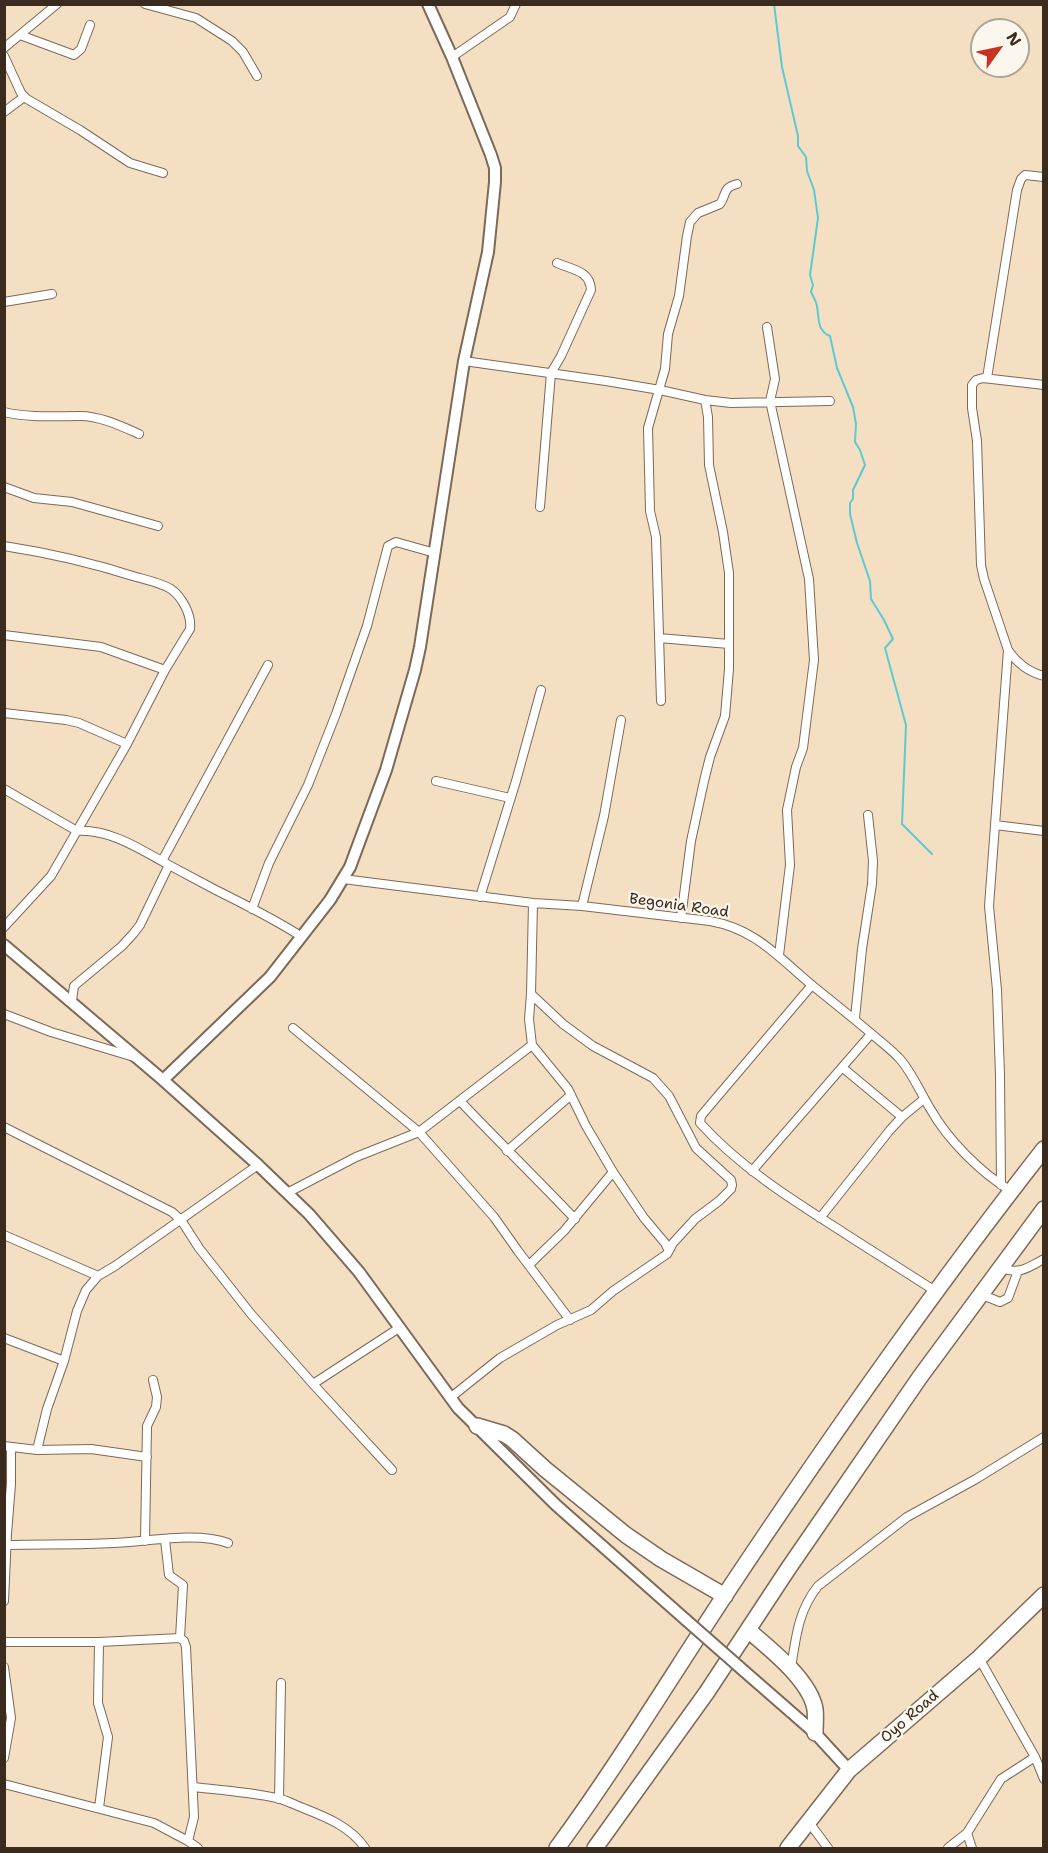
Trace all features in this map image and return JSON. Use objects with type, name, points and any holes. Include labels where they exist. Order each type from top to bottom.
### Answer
[{"type":"highway","points":[[557,1848],[616,1766],[725,1596],[875,1376],[1006,1188],[1044,1149]]},
{"type":"highway","points":[[596,1848],[707,1692],[920,1377],[980,1294],[1042,1216]]},
{"type":"highway","points":[[477,1426],[504,1434],[512,1439],[626,1535],[725,1596]]},
{"type":"highway","name":"Oyo Road","points":[[788,1848],[849,1770],[979,1658],[1044,1595]]},
{"type":"highway","points":[[748,1630],[791,1668],[805,1687],[814,1707],[815,1733]]},
{"type":"main road","points":[[164,1080],[270,977],[330,900],[350,867],[386,770],[415,670],[464,361],[488,252],[495,175],[491,155],[428,4]]},
{"type":"main road","points":[[4,945],[164,1080],[287,1193],[338,1246],[450,1398],[477,1426],[556,1505],[815,1733],[849,1770]]},
{"type":"street","points":[[4,48],[57,4]]},
{"type":"street","points":[[145,4],[196,18],[232,40],[243,52],[257,76]]},
{"type":"street","points":[[452,57],[510,17],[516,4]]},
{"type":"street","points":[[20,35],[74,55],[81,49],[90,25]]},
{"type":"street","points":[[4,56],[24,97],[80,130],[130,164],[163,173]]},
{"type":"street","points":[[4,112],[24,97]]},
{"type":"street","points":[[987,378],[1017,190],[1025,175],[1044,177]]},
{"type":"street","points":[[661,701],[656,537],[650,511],[648,428],[665,369],[669,334],[679,297],[690,222],[698,213],[720,204],[725,190],[737,184]]},
{"type":"street","points":[[540,507],[551,373],[561,357],[591,290],[591,281],[587,276],[557,263]]},
{"type":"street","points":[[4,302],[52,294]]},
{"type":"street","points":[[767,327],[775,379],[770,401],[809,579],[814,660],[803,748],[796,767],[787,810],[790,865],[779,955]]},
{"type":"street","points":[[464,361],[660,390],[731,403],[830,401]]},
{"type":"street","points":[[1044,385],[987,378],[976,380],[972,385],[972,408],[977,441],[981,565],[984,579],[1008,650],[1023,667],[1044,676]]},
{"type":"street","points":[[681,918],[692,841],[704,781],[725,716],[729,669],[729,573],[709,465],[708,417],[705,400]]},
{"type":"street","points":[[4,412],[23,415],[88,417],[115,423],[139,434]]},
{"type":"street","points":[[4,487],[34,498],[72,502],[158,526]]},
{"type":"street","points":[[252,909],[269,863],[308,785],[336,714],[367,626],[388,546],[396,542],[435,553]]},
{"type":"street","points":[[4,546],[100,565],[171,590],[191,617],[190,629],[51,876],[4,927]]},
{"type":"street","points":[[4,635],[101,647],[165,670]]},
{"type":"street","points":[[659,638],[729,644]]},
{"type":"street","points":[[1006,1188],[998,1011],[989,906],[1008,650]]},
{"type":"street","points":[[72,1001],[74,986],[122,946],[140,925],[165,863],[268,665]]},
{"type":"street","points":[[480,897],[541,690]]},
{"type":"street","points":[[4,713],[79,723],[127,744]]},
{"type":"street","points":[[582,906],[604,816],[621,720]]},
{"type":"street","points":[[436,781],[510,798]]},
{"type":"street","points":[[4,789],[77,831],[99,832],[132,844],[252,909],[277,920],[302,937]]},
{"type":"street","points":[[855,1018],[862,949],[872,885],[873,861],[868,815]]},
{"type":"street","points":[[995,825],[1044,831]]},
{"type":"street","name":"Begonia Road","points":[[342,879],[724,924],[760,942],[779,955],[812,985],[855,1018],[902,1061],[951,1140],[1006,1188]]},
{"type":"street","points":[[533,903],[529,1019],[532,1045],[571,1095],[613,1172],[668,1249]]},
{"type":"street","points":[[812,985],[701,1116],[700,1123],[718,1143],[752,1171],[820,1218],[936,1291]]},
{"type":"street","points":[[450,1398],[500,1358],[557,1325],[591,1310],[613,1291],[667,1254],[668,1249],[695,1219],[719,1201],[732,1185],[730,1180],[696,1148],[669,1096],[653,1078],[593,1046],[563,1024],[531,994]]},
{"type":"street","points":[[4,1014],[51,1032],[139,1059]]},
{"type":"street","points":[[293,1028],[419,1132],[495,1217],[570,1320]]},
{"type":"street","points":[[752,1171],[872,1034]]},
{"type":"street","points":[[287,1193],[356,1157],[419,1132],[532,1045]]},
{"type":"street","points":[[843,1068],[902,1117]]},
{"type":"street","points":[[507,1151],[571,1095]]},
{"type":"street","points":[[820,1218],[902,1117],[924,1099]]},
{"type":"street","points":[[460,1101],[575,1219]]},
{"type":"street","points":[[4,1127],[166,1208],[181,1220],[199,1248],[251,1314],[392,1470]]},
{"type":"street","points":[[37,1450],[77,1311],[86,1290],[98,1276],[258,1165]]},
{"type":"street","points":[[529,1265],[575,1219],[613,1172]]},
{"type":"street","points":[[4,1235],[98,1276]]},
{"type":"street","points":[[1000,1268],[1012,1272],[1018,1271],[1044,1259]]},
{"type":"street","points":[[980,1294],[1000,1302],[1008,1299],[1018,1271]]},
{"type":"street","points":[[313,1384],[399,1328]]},
{"type":"street","points":[[4,1338],[64,1361]]},
{"type":"street","points":[[145,1540],[147,1426],[156,1407],[157,1397],[153,1380]]},
{"type":"street","points":[[791,1668],[797,1628],[803,1609],[818,1587],[907,1517],[976,1479],[1044,1437]]},
{"type":"street","points":[[4,1601],[6,1534],[11,1484],[8,1447],[37,1450],[91,1449],[147,1456]]},
{"type":"street","points":[[6,1545],[209,1538],[228,1543]]},
{"type":"street","points":[[165,1540],[170,1575],[183,1585],[180,1638]]},
{"type":"street","points":[[4,1642],[99,1642],[180,1638],[184,1641],[194,1817],[188,1841]]},
{"type":"street","points":[[99,1642],[98,1703],[108,1737],[99,1808]]},
{"type":"street","points":[[979,1658],[1040,1755],[1044,1777]]},
{"type":"street","points":[[4,1667],[10,1718],[4,1758]]},
{"type":"street","points":[[279,1798],[281,1683]]},
{"type":"street","points":[[948,1848],[967,1833],[1000,1779],[1040,1755]]},
{"type":"street","points":[[4,1784],[154,1823],[198,1848]]},
{"type":"street","points":[[193,1786],[279,1798],[330,1819],[348,1831],[365,1848]]},
{"type":"street","points":[[808,1821],[828,1848]]},
{"type":"street","points":[[967,1833],[972,1848]]},
{"type":"waterway","points":[[774,4],[782,67],[798,136],[798,146],[806,157],[818,218],[810,275],[813,285],[811,292],[817,304],[821,327],[830,336],[837,368],[853,407],[856,424],[855,442],[865,465],[853,490],[850,514],[870,581],[871,599],[893,639],[885,648],[906,725],[902,824],[932,854]]}]
